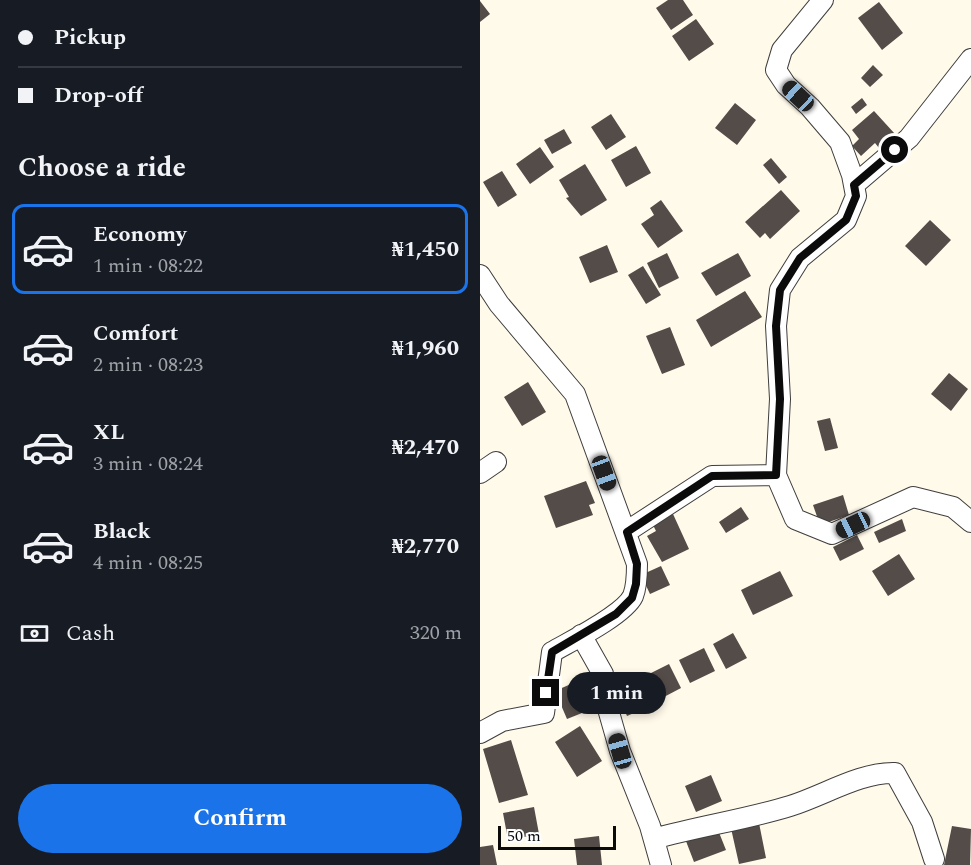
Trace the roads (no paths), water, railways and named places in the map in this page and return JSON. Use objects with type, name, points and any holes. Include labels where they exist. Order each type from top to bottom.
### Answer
[{"type":"street","points":[[824,0],[782,51],[777,70],[786,84],[810,107],[840,142],[856,196],[846,220],[800,258],[780,290],[776,326],[780,399],[776,475],[795,519],[832,534],[913,497],[953,507],[971,522]]},
{"type":"street","points":[[854,185],[909,138],[971,59]]},
{"type":"street","points":[[480,275],[499,304],[575,394],[637,564],[636,584],[632,598],[616,614],[552,652],[544,713],[502,721],[480,733]]},
{"type":"street","points":[[627,532],[712,476],[776,475]]},
{"type":"street","points":[[581,635],[603,674],[608,709],[620,751],[654,839],[661,865]]},
{"type":"street","points":[[654,839],[791,806],[850,783],[884,772],[895,772],[922,822],[934,859]]}]
